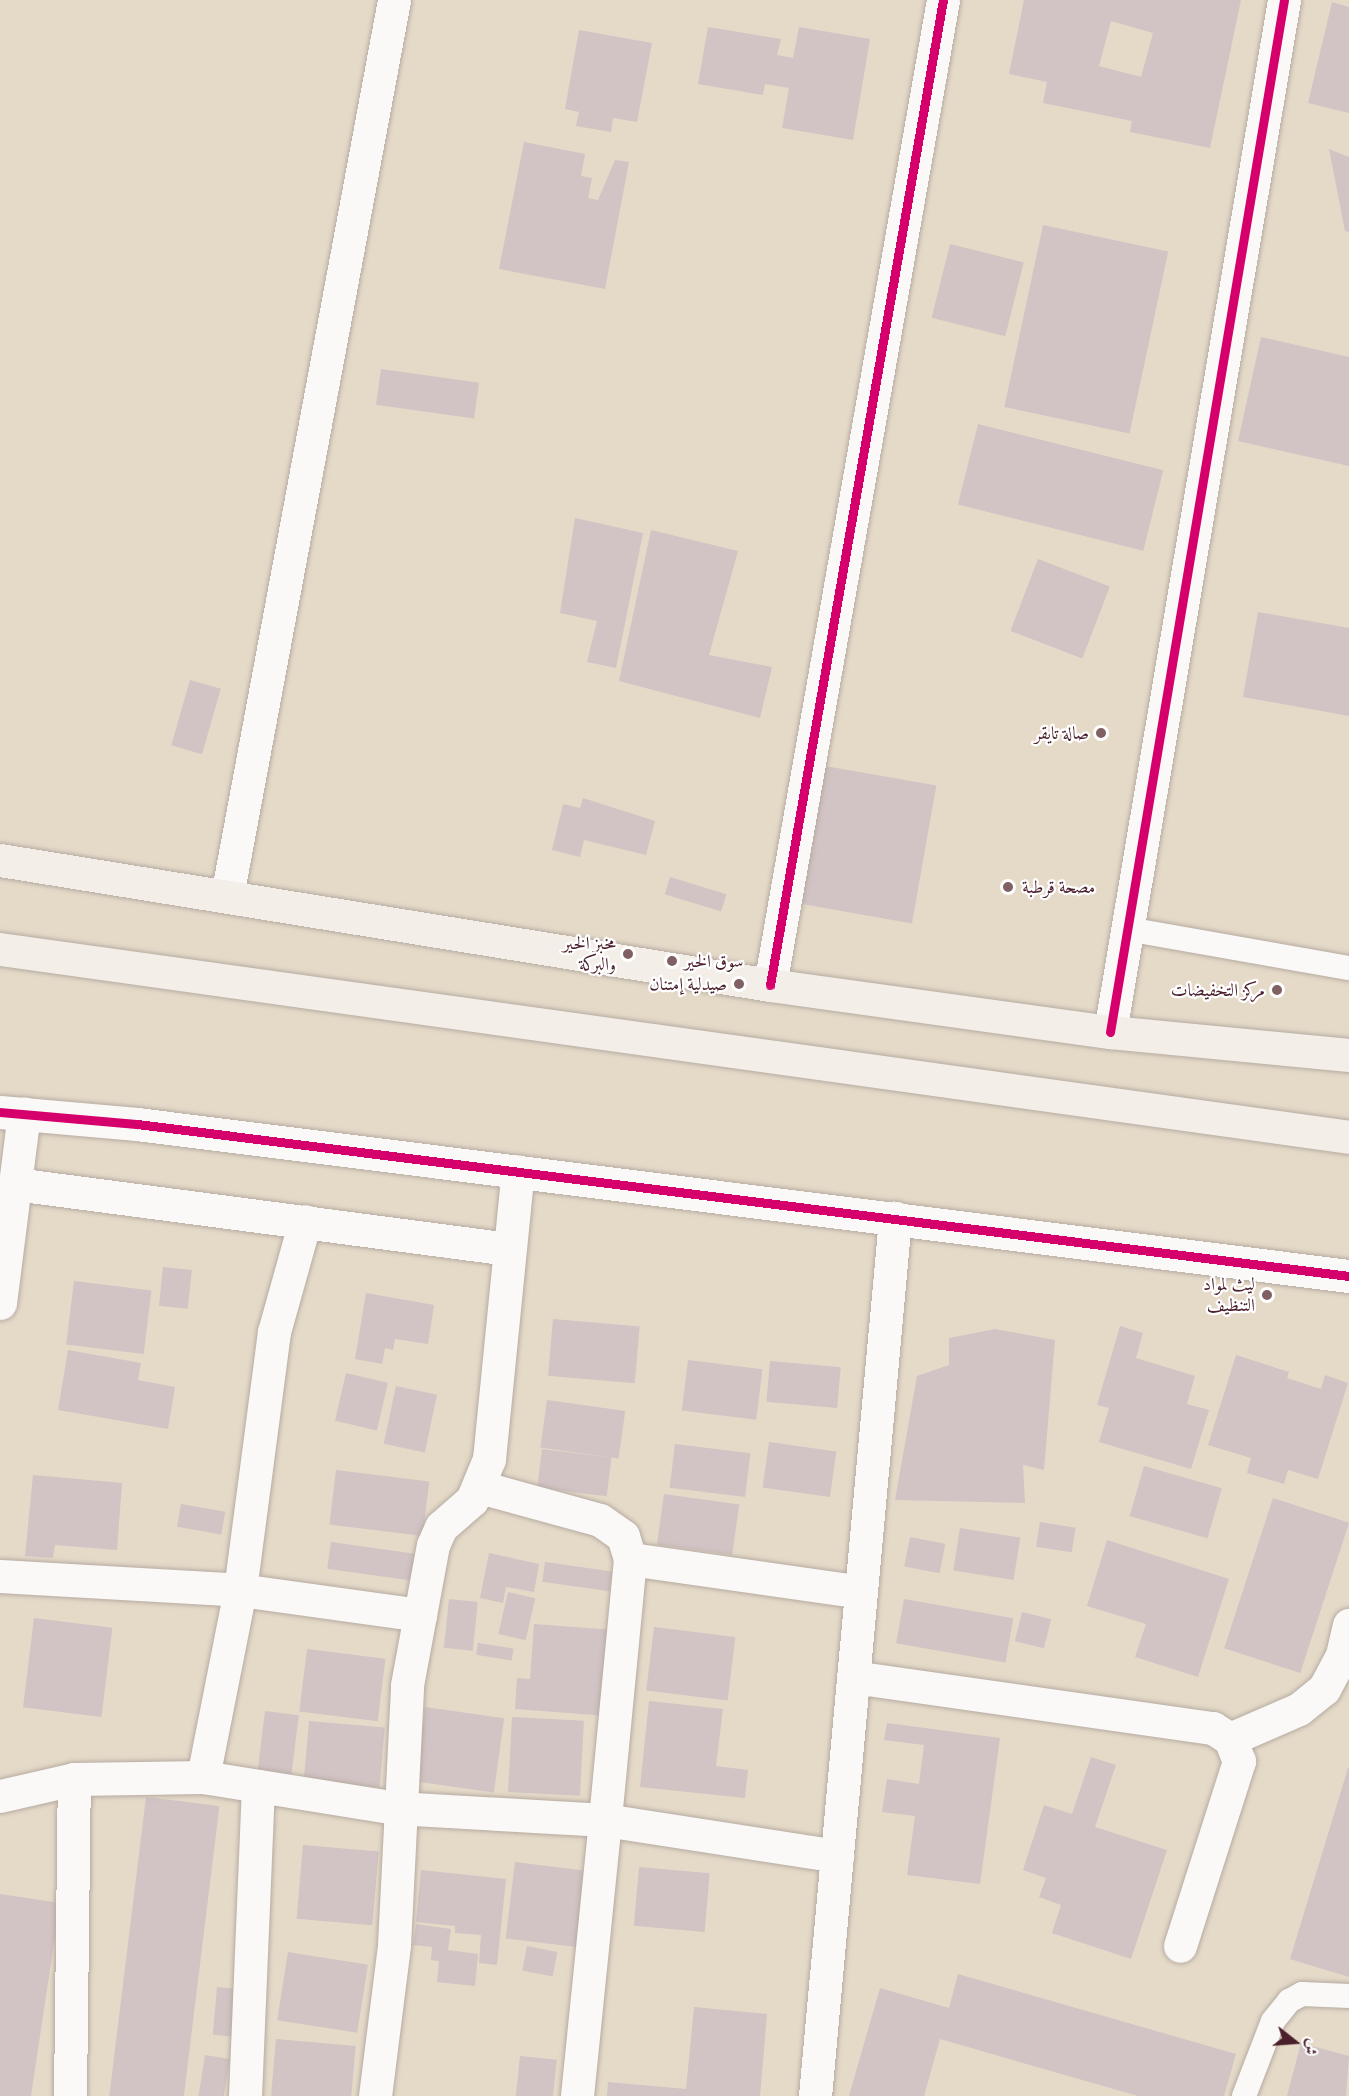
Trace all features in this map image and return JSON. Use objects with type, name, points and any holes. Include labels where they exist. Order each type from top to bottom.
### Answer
[{"type":"main road","points":[[0,860],[770,985],[1110,1032],[1349,1055]]},
{"type":"main road","points":[[0,949],[1349,1137]]},
{"type":"street","points":[[227,896],[394,0]]},
{"type":"street","points":[[770,985],[943,0]]},
{"type":"street","points":[[1110,1032],[1284,0]]},
{"type":"street","points":[[0,1303],[15,1184],[12,1113],[518,1172],[1349,1276]]},
{"type":"street","points":[[375,2096],[394,1945],[396,1808],[406,1685],[441,1527],[480,1487],[489,1459],[518,1172]]},
{"type":"street","points":[[15,1184],[510,1249]]},
{"type":"street","points":[[815,2096],[895,1218]]},
{"type":"street","points":[[203,1777],[240,1590],[274,1332],[305,1221]]},
{"type":"street","points":[[480,1487],[614,1526],[630,1559],[578,2096]]},
{"type":"street","points":[[630,1559],[861,1592]]},
{"type":"street","points":[[0,1576],[240,1590],[420,1615]]},
{"type":"street","points":[[1230,1739],[1299,1709],[1324,1689],[1342,1655],[1349,1625]]},
{"type":"street","points":[[853,1677],[1212,1728],[1230,1739],[1239,1761],[1180,1946]]},
{"type":"street","points":[[0,1796],[74,1779],[203,1777],[396,1808],[605,1820],[837,1856]]},
{"type":"street","points":[[70,2096],[74,1779]]},
{"type":"street","points":[[245,2096],[258,1786]]},
{"type":"lane","points":[[1127,929],[1349,968]]},
{"type":"lane","points":[[1244,2096],[1273,2021],[1289,2001],[1302,1994],[1349,1996]]},
{"type":"building","points":[[1024,0],[1241,0],[1210,148],[1130,132],[1132,121],[1043,103],[1047,82],[1009,74]],"holes":[[[1111,21],[1153,33],[1141,77],[1099,66]]]},
{"type":"building","points":[[1332,2],[1349,7],[1349,113],[1308,103]]},
{"type":"building","points":[[708,27],[781,39],[777,55],[793,58],[799,27],[870,39],[853,140],[782,128],[789,88],[765,84],[763,95],[698,84]]},
{"type":"building","points":[[579,30],[652,43],[637,122],[613,118],[611,132],[576,126],[579,112],[565,109]]},
{"type":"building","points":[[524,142],[585,154],[581,176],[592,178],[588,198],[598,200],[615,160],[629,162],[605,289],[499,269]]},
{"type":"building","points":[[1329,149],[1349,157],[1349,232],[1345,231]]},
{"type":"building","points":[[1043,225],[1168,252],[1130,434],[1004,407]]},
{"type":"building","points":[[950,244],[1024,262],[1005,336],[932,318]]},
{"type":"building","points":[[1261,337],[1349,357],[1349,466],[1238,441]]},
{"type":"building","points":[[381,369],[479,383],[474,418],[376,405]]},
{"type":"building","points":[[978,424],[1163,470],[1143,551],[958,505]]},
{"type":"building","points":[[575,518],[643,533],[616,668],[587,662],[597,621],[560,613]]},
{"type":"building","points":[[651,530],[738,551],[709,655],[772,667],[760,718],[619,681]]},
{"type":"building","points":[[1038,559],[1110,587],[1082,658],[1010,631]]},
{"type":"building","points":[[1258,612],[1349,628],[1349,716],[1243,697]]},
{"type":"building","points":[[190,680],[221,689],[202,754],[171,745]]},
{"type":"building","points":[[825,766],[936,786],[912,923],[801,904]]},
{"type":"building","points":[[583,798],[655,821],[646,855],[584,840],[580,857],[552,850],[563,804],[580,808]]},
{"type":"building","points":[[670,877],[726,894],[721,911],[665,894]]},
{"type":"building","points":[[163,1267],[192,1270],[188,1309],[159,1306]]},
{"type":"building","points":[[74,1281],[151,1291],[144,1354],[66,1345]]},
{"type":"building","points":[[366,1293],[434,1305],[428,1344],[395,1339],[393,1350],[385,1348],[382,1364],[355,1359]]},
{"type":"building","points":[[553,1319],[640,1327],[635,1383],[548,1376]]},
{"type":"building","points":[[1120,1326],[1143,1333],[1136,1358],[1195,1376],[1187,1404],[1209,1410],[1191,1469],[1099,1442],[1109,1408],[1097,1405]]},
{"type":"building","points":[[995,1329],[1055,1340],[1044,1470],[1023,1465],[1025,1503],[895,1500],[917,1376],[949,1365],[949,1338]]},
{"type":"building","points":[[68,1350],[141,1363],[138,1380],[175,1387],[168,1429],[58,1410]]},
{"type":"building","points":[[1236,1355],[1289,1372],[1287,1378],[1321,1389],[1325,1375],[1348,1383],[1318,1479],[1288,1470],[1284,1484],[1247,1473],[1251,1458],[1208,1445]]},
{"type":"building","points":[[688,1360],[762,1369],[756,1420],[682,1411]]},
{"type":"building","points":[[770,1361],[841,1367],[837,1408],[766,1402]]},
{"type":"building","points":[[346,1373],[388,1383],[377,1430],[335,1421]]},
{"type":"building","points":[[396,1386],[437,1395],[425,1452],[384,1444]]},
{"type":"building","points":[[547,1400],[625,1411],[619,1459],[540,1448]]},
{"type":"building","points":[[769,1442],[836,1451],[830,1497],[763,1488]]},
{"type":"building","points":[[675,1444],[750,1453],[745,1497],[670,1488]]},
{"type":"building","points":[[542,1449],[611,1458],[607,1496],[537,1488]]},
{"type":"building","points":[[1144,1466],[1222,1488],[1208,1538],[1130,1516]]},
{"type":"building","points":[[336,1470],[429,1481],[423,1536],[329,1525]]},
{"type":"building","points":[[33,1475],[122,1483],[117,1550],[55,1545],[53,1558],[25,1556]]},
{"type":"building","points":[[664,1494],[739,1505],[732,1555],[657,1545]]},
{"type":"building","points":[[1273,1498],[1349,1523],[1300,1673],[1224,1648]]},
{"type":"building","points":[[181,1504],[225,1512],[221,1534],[177,1527]]},
{"type":"building","points":[[1040,1522],[1076,1528],[1072,1552],[1036,1547]]},
{"type":"building","points":[[960,1528],[1020,1538],[1014,1580],[953,1570]]},
{"type":"building","points":[[910,1537],[945,1544],[940,1573],[904,1566]]},
{"type":"building","points":[[1107,1540],[1229,1579],[1198,1677],[1135,1657],[1146,1624],[1087,1606]]},
{"type":"building","points":[[331,1542],[418,1554],[414,1581],[327,1569]]},
{"type":"building","points":[[489,1553],[539,1564],[534,1592],[506,1587],[503,1603],[480,1598]]},
{"type":"building","points":[[545,1562],[612,1571],[610,1591],[542,1582]]},
{"type":"building","points":[[508,1592],[535,1598],[526,1640],[498,1634]]},
{"type":"building","points":[[449,1599],[478,1602],[473,1651],[444,1648]]},
{"type":"building","points":[[904,1599],[1013,1618],[1005,1663],[896,1643]]},
{"type":"building","points":[[1022,1612],[1051,1619],[1044,1648],[1015,1641]]},
{"type":"building","points":[[34,1618],[112,1628],[101,1717],[23,1707]]},
{"type":"building","points":[[534,1624],[614,1630],[608,1716],[515,1709],[517,1678],[530,1679]]},
{"type":"building","points":[[654,1627],[735,1637],[728,1701],[646,1691]]},
{"type":"building","points":[[478,1643],[514,1649],[512,1660],[476,1655]]},
{"type":"building","points":[[307,1649],[385,1659],[378,1721],[299,1712]]},
{"type":"building","points":[[649,1701],[723,1709],[716,1766],[748,1770],[745,1798],[640,1787]]},
{"type":"building","points":[[425,1707],[504,1718],[494,1792],[415,1781]]},
{"type":"building","points":[[265,1711],[299,1715],[291,1780],[257,1776]]},
{"type":"building","points":[[512,1717],[584,1721],[580,1796],[508,1792]]},
{"type":"building","points":[[309,1721],[385,1728],[379,1787],[304,1781]]},
{"type":"building","points":[[887,1723],[1000,1738],[980,1884],[907,1875],[915,1816],[882,1812],[887,1779],[919,1784],[924,1745],[884,1740]]},
{"type":"building","points":[[1091,1757],[1116,1765],[1095,1827],[1167,1850],[1131,1959],[1052,1933],[1061,1905],[1039,1897],[1046,1878],[1023,1870],[1044,1805],[1072,1814]]},
{"type":"building","points":[[1349,1768],[1349,1977],[1290,1959]]},
{"type":"building","points":[[146,1797],[219,1806],[184,2096],[109,2096]]},
{"type":"building","points":[[303,1845],[379,1852],[372,1925],[297,1919]]},
{"type":"building","points":[[515,1862],[587,1871],[578,1947],[506,1938]]},
{"type":"building","points":[[639,1867],[710,1873],[705,1932],[634,1926]]},
{"type":"building","points":[[421,1870],[506,1879],[497,1965],[479,1963],[481,1935],[455,1933],[455,1926],[416,1922]]},
{"type":"building","points":[[0,1894],[60,1903],[31,2096],[0,2096]]},
{"type":"building","points":[[416,1924],[451,1929],[448,1950],[478,1954],[475,1986],[437,1982],[439,1961],[431,1960],[432,1947],[413,1945]]},
{"type":"building","points":[[527,1946],[557,1952],[553,1976],[522,1971]]},
{"type":"building","points":[[288,1952],[368,1965],[357,2033],[277,2020]]},
{"type":"building","points":[[958,1974],[1236,2054],[1224,2096],[1138,2096],[940,2039],[924,2096],[849,2096],[880,1988],[949,2008]]},
{"type":"building","points":[[217,1987],[242,1989],[238,2037],[213,2035]]},
{"type":"building","points":[[694,2007],[767,2014],[760,2096],[607,2096],[608,2082],[686,2089]]},
{"type":"building","points":[[276,2039],[356,2046],[351,2096],[271,2096]]},
{"type":"building","points":[[1301,2043],[1349,2056],[1346,2096],[1287,2096]]},
{"type":"building","points":[[205,2055],[230,2059],[224,2096],[199,2096]]},
{"type":"building","points":[[520,2056],[557,2060],[553,2096],[516,2096]]},
{"type":"cycle path","points":[[770,985],[943,0]]},
{"type":"cycle path","points":[[1110,1032],[1284,0]]},
{"type":"cycle path","points":[[0,1112],[137,1124],[1349,1276]]},
{"type":"place","name":"صالة تايقر","points":[[1101,733]]},
{"type":"place","name":"مصحة قرطبة","points":[[1008,887]]},
{"type":"place","name":"مخبز الخير والبركة","points":[[628,954]]},
{"type":"place","name":"سوق الخير","points":[[672,961]]},
{"type":"place","name":"صيدلية إمتنان","points":[[739,984]]},
{"type":"place","name":"مركز التخفيضات","points":[[1277,990]]},
{"type":"place","name":"ليث لمواد التنظيف","points":[[1267,1295]]}]
